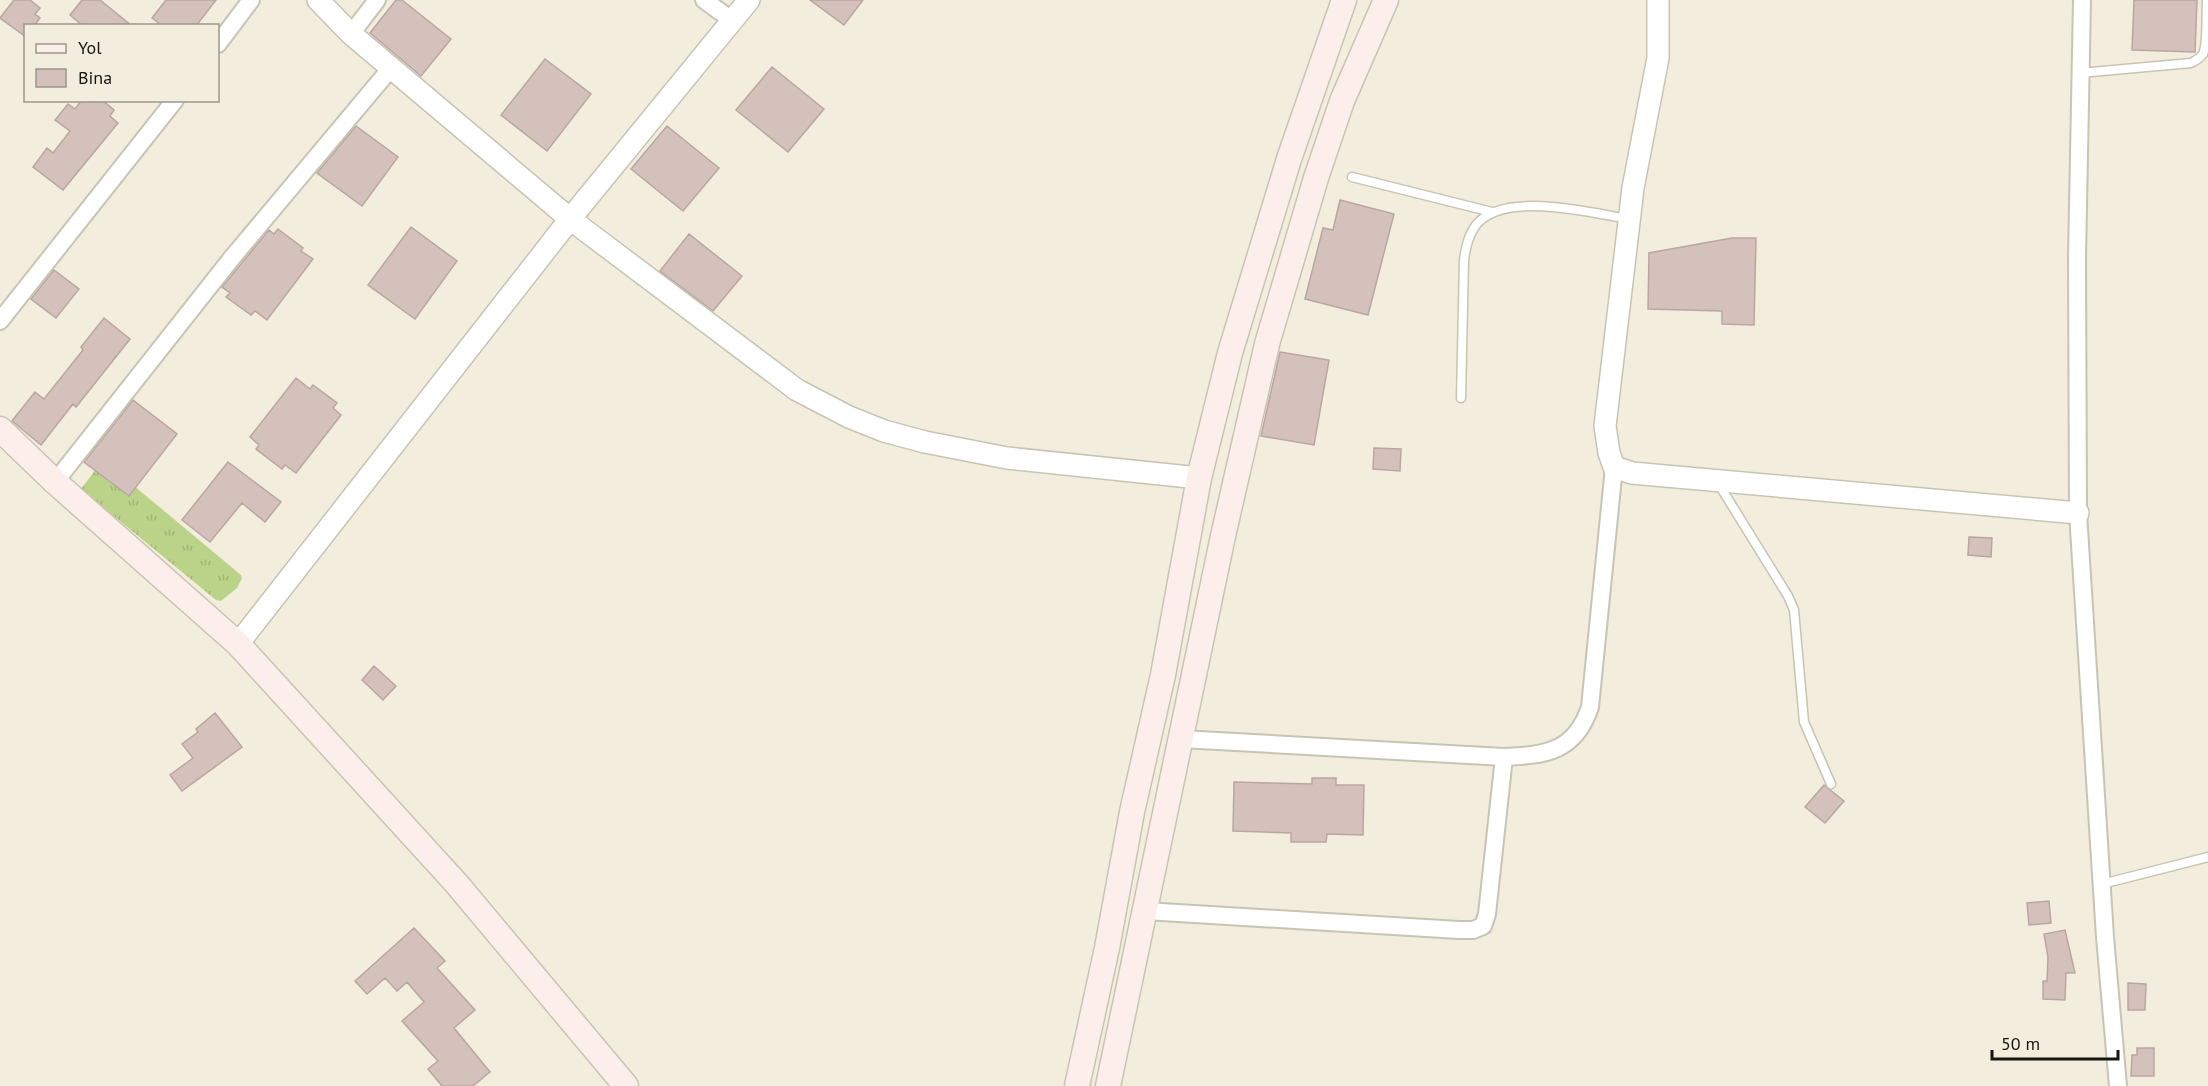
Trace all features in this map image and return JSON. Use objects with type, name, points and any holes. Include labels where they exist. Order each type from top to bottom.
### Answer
[{"type":"main road","points":[[1077,1086],[1107,948],[1132,812],[1163,675],[1199,478],[1237,330],[1289,159],[1344,0]]},
{"type":"main road","points":[[1108,1086],[1223,536],[1267,344],[1316,178],[1342,101],[1386,0]]},
{"type":"main road","points":[[0,429],[55,482],[238,644],[456,883],[626,1086]]},
{"type":"street","points":[[219,43],[251,0]]},
{"type":"street","points":[[318,0],[351,34],[570,219],[797,390],[884,432],[925,442],[1007,458],[1199,478]]},
{"type":"street","points":[[351,34],[377,0]]},
{"type":"street","points":[[704,0],[733,21]]},
{"type":"street","points":[[238,644],[570,219],[749,0]]},
{"type":"street","points":[[1181,739],[1504,757],[1535,755],[1557,748],[1571,740],[1584,724],[1590,707],[1614,466],[1609,453],[1605,426],[1633,188],[1658,58],[1659,0]]},
{"type":"street","points":[[2082,0],[2077,258],[2078,513],[2102,884],[2118,1086]]},
{"type":"street","points":[[55,482],[231,259],[391,68]]},
{"type":"street","points":[[0,321],[144,143],[174,102]]},
{"type":"street","points":[[1614,466],[1632,472],[2078,513]]},
{"type":"street","points":[[1145,911],[1460,930],[1473,930],[1483,926],[1487,914],[1504,757]]},
{"type":"lane","points":[[2080,73],[2191,63],[2198,59],[2203,54],[2206,45],[2207,0]]},
{"type":"lane","points":[[1352,177],[1492,212]]},
{"type":"lane","points":[[1461,398],[1464,260],[1468,239],[1478,224],[1492,212],[1510,207],[1533,205],[1629,219]]},
{"type":"lane","points":[[1716,480],[1788,596],[1794,610],[1804,723],[1832,784]]},
{"type":"lane","points":[[2102,884],[2208,857]]},
{"type":"green space","points":[[103,460],[241,575],[242,578],[237,588],[221,601],[216,600],[81,489]]},
{"type":"building","points":[[14,0],[30,0],[40,8],[35,14],[40,18],[36,24],[24,24],[24,36],[0,18]]},
{"type":"building","points":[[82,0],[100,0],[130,24],[81,24],[70,15]]},
{"type":"building","points":[[166,0],[216,0],[198,24],[160,24],[152,18]]},
{"type":"building","points":[[396,0],[402,0],[451,39],[421,76],[370,33]]},
{"type":"building","points":[[810,0],[863,0],[844,25]]},
{"type":"building","points":[[2134,0],[2197,0],[2195,52],[2132,50]]},
{"type":"building","points":[[545,59],[591,94],[547,151],[501,115]]},
{"type":"building","points":[[772,67],[824,109],[788,152],[736,110]]},
{"type":"building","points":[[80,102],[104,102],[114,110],[110,116],[118,123],[63,190],[33,167],[47,148],[53,153],[70,131],[55,120],[68,104],[75,109]]},
{"type":"building","points":[[356,126],[398,157],[362,206],[317,173]]},
{"type":"building","points":[[667,126],[719,168],[683,211],[631,169]]},
{"type":"building","points":[[1340,200],[1394,214],[1368,315],[1305,299],[1323,228],[1333,230]]},
{"type":"building","points":[[411,227],[457,261],[415,319],[368,285]]},
{"type":"building","points":[[278,229],[303,248],[301,251],[313,259],[267,320],[255,311],[251,315],[226,297],[230,293],[222,287],[269,230],[274,234]]},
{"type":"building","points":[[689,234],[742,276],[713,311],[660,271]]},
{"type":"building","points":[[1732,238],[1756,238],[1754,325],[1722,324],[1722,311],[1648,309],[1649,253]]},
{"type":"building","points":[[54,270],[79,289],[56,318],[31,299]]},
{"type":"building","points":[[104,318],[130,339],[76,407],[73,404],[41,445],[12,421],[35,392],[44,399],[83,350],[81,347]]},
{"type":"building","points":[[1280,352],[1329,360],[1314,445],[1261,436]]},
{"type":"building","points":[[296,378],[310,389],[313,385],[337,403],[333,408],[341,415],[296,473],[285,465],[282,469],[256,449],[259,445],[250,437]]},
{"type":"building","points":[[133,400],[177,434],[129,496],[84,462]]},
{"type":"building","points":[[1374,448],[1401,449],[1400,471],[1373,469]]},
{"type":"building","points":[[228,462],[281,502],[265,522],[242,503],[210,542],[182,520]]},
{"type":"building","points":[[1969,537],[1992,538],[1991,557],[1968,555]]},
{"type":"building","points":[[374,666],[396,686],[383,700],[362,680]]},
{"type":"building","points":[[215,713],[242,747],[182,791],[170,775],[193,758],[182,744],[198,732],[196,729]]},
{"type":"building","points":[[1312,778],[1336,778],[1336,785],[1364,785],[1363,835],[1327,834],[1326,842],[1291,842],[1291,833],[1233,831],[1234,782],[1312,784]]},
{"type":"building","points":[[1824,785],[1844,801],[1825,823],[1805,807]]},
{"type":"building","points":[[2049,901],[2051,923],[2029,925],[2027,903]]},
{"type":"building","points":[[414,928],[445,961],[437,968],[475,1010],[454,1028],[490,1072],[473,1086],[442,1086],[428,1069],[438,1061],[402,1021],[424,1002],[407,982],[397,991],[385,978],[367,994],[355,981]]},
{"type":"building","points":[[2065,930],[2075,973],[2066,973],[2065,1000],[2043,999],[2043,981],[2047,981],[2048,957],[2044,934]]},
{"type":"building","points":[[2128,983],[2146,984],[2145,1010],[2128,1010]]},
{"type":"building","points":[[2137,1048],[2154,1048],[2154,1076],[2131,1076],[2132,1055],[2137,1055]]}]
